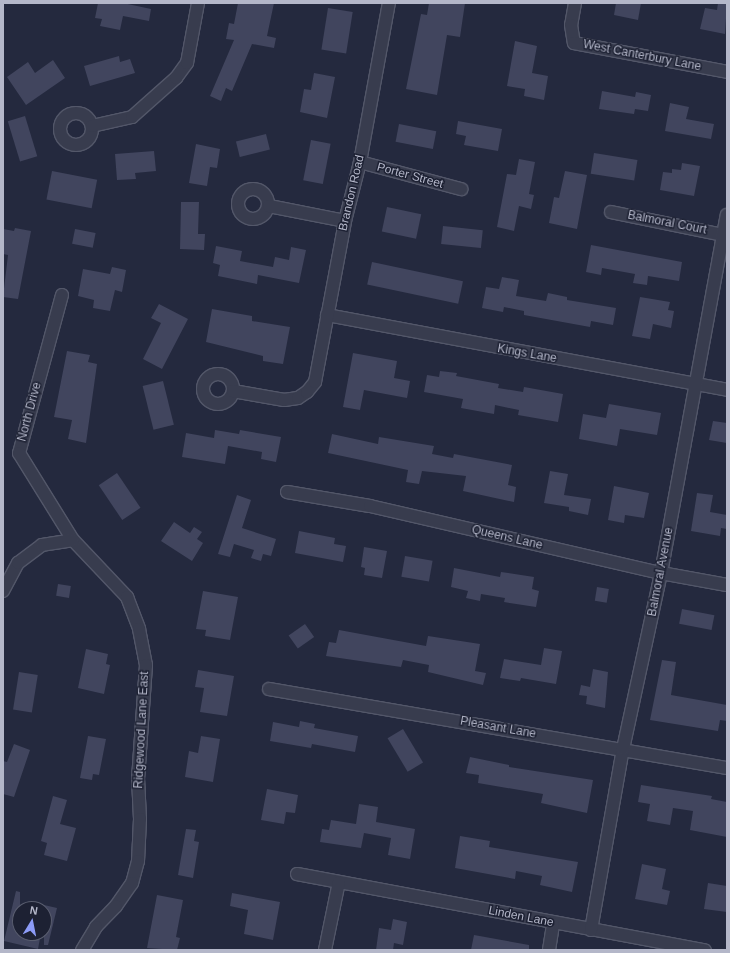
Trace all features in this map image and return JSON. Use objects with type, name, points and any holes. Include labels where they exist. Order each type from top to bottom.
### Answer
[{"type":"street","points":[[92,126],[132,117],[176,78],[187,63],[198,3]]},
{"type":"street","name":"Brandon Road","points":[[233,391],[284,400],[298,398],[315,382],[345,222],[360,162],[389,3]]},
{"type":"street","name":"West Canterbury Lane","points":[[575,3],[571,25],[574,43],[727,72]]},
{"type":"street","name":"Porter Street","points":[[360,162],[461,189]]},
{"type":"street","points":[[269,206],[345,222]]},
{"type":"street","name":"Balmoral Court","points":[[611,212],[723,235]]},
{"type":"street","name":"Balmoral Avenue","points":[[591,930],[623,749],[661,573],[727,215]]},
{"type":"street","name":"North Drive","points":[[62,295],[19,453],[73,540]]},
{"type":"street","name":"Kings Lane","points":[[327,315],[727,390]]},
{"type":"street","name":"Queens Lane","points":[[287,492],[370,506],[661,573],[727,585]]},
{"type":"street","points":[[3,591],[18,563],[42,545],[73,540]]},
{"type":"street","name":"Ridgewood Lane East","points":[[73,540],[127,597],[140,629],[146,665],[138,778],[140,819],[138,861],[132,883],[116,906],[96,927],[82,950]]},
{"type":"street","name":"Pleasant Lane","points":[[269,689],[727,768]]},
{"type":"street","name":"Linden Lane","points":[[297,874],[553,924],[705,950]]},
{"type":"street","points":[[325,950],[339,882]]},
{"type":"street","points":[[549,950],[553,924]]},
{"type":"building","points":[[98,3],[123,3],[151,9],[149,21],[123,16],[120,30],[100,26],[102,19],[95,18]]},
{"type":"building","points":[[238,3],[274,3],[267,36],[276,38],[274,48],[252,44],[232,91],[226,88],[221,101],[210,96],[234,40],[226,39],[229,23],[234,24]]},
{"type":"building","points":[[429,3],[465,3],[460,37],[447,35],[437,95],[406,89],[421,14],[427,15]]},
{"type":"building","points":[[616,3],[641,3],[638,20],[614,15]]},
{"type":"building","points":[[718,3],[727,3],[725,34],[700,29],[705,8],[717,10]]},
{"type":"building","points":[[328,8],[353,12],[346,53],[321,49]]},
{"type":"building","points":[[515,41],[537,46],[532,73],[548,76],[544,100],[524,96],[525,89],[507,86]]},
{"type":"building","points":[[119,56],[120,62],[130,59],[135,73],[90,86],[84,66]]},
{"type":"building","points":[[53,60],[65,78],[26,105],[7,77],[28,62],[35,73]]},
{"type":"building","points":[[314,73],[335,77],[327,118],[300,112],[304,89],[311,90]]},
{"type":"building","points":[[602,91],[635,97],[636,92],[651,95],[648,111],[635,109],[634,114],[599,109]]},
{"type":"building","points":[[670,103],[689,107],[686,119],[714,124],[711,139],[665,131]]},
{"type":"building","points":[[25,116],[37,156],[20,161],[8,121]]},
{"type":"building","points":[[458,121],[502,129],[498,151],[464,145],[466,136],[456,134]]},
{"type":"building","points":[[399,124],[436,131],[433,149],[396,142]]},
{"type":"building","points":[[266,134],[270,150],[240,157],[236,141]]},
{"type":"building","points":[[311,140],[331,144],[323,184],[303,180]]},
{"type":"building","points":[[196,144],[220,149],[217,168],[210,167],[207,186],[189,183]]},
{"type":"building","points":[[154,151],[156,171],[135,173],[136,179],[117,180],[115,154]]},
{"type":"building","points":[[594,153],[637,160],[634,181],[591,174]]},
{"type":"building","points":[[519,159],[535,162],[529,194],[534,195],[531,209],[519,206],[514,231],[497,227],[507,174],[516,175]]},
{"type":"building","points":[[682,163],[700,166],[694,196],[660,190],[663,172],[672,173],[672,169],[681,170]]},
{"type":"building","points":[[52,171],[97,180],[92,208],[46,199]]},
{"type":"building","points":[[565,171],[587,175],[577,229],[549,223],[554,197],[559,198]]},
{"type":"building","points":[[181,202],[199,202],[198,234],[205,234],[204,250],[180,249]]},
{"type":"building","points":[[387,207],[421,214],[416,239],[382,231]]},
{"type":"building","points":[[443,226],[483,230],[481,248],[441,244]]},
{"type":"building","points":[[15,228],[31,231],[18,299],[3,297],[8,255],[3,254],[3,229],[14,231]]},
{"type":"building","points":[[75,229],[96,233],[93,248],[72,244]]},
{"type":"building","points":[[591,245],[682,262],[679,281],[648,276],[647,285],[633,283],[635,274],[602,268],[601,275],[586,272]]},
{"type":"building","points":[[216,246],[242,251],[240,261],[273,267],[275,257],[289,260],[291,247],[306,250],[299,283],[258,275],[257,284],[218,276],[220,265],[213,263]]},
{"type":"building","points":[[372,262],[463,281],[458,304],[367,284]]},
{"type":"building","points":[[112,267],[126,270],[122,292],[115,290],[110,311],[93,308],[94,300],[78,296],[83,269],[110,274]]},
{"type":"building","points":[[502,277],[519,280],[516,296],[546,301],[548,293],[567,297],[567,300],[616,308],[613,325],[591,321],[590,327],[524,315],[524,311],[504,307],[503,312],[482,308],[486,287],[499,289]]},
{"type":"building","points":[[640,297],[670,302],[668,310],[674,311],[671,328],[653,324],[650,339],[632,336]]},
{"type":"building","points":[[159,304],[188,319],[162,369],[143,359],[161,323],[151,318]]},
{"type":"building","points":[[212,309],[252,316],[252,321],[290,327],[283,364],[263,361],[263,356],[206,342]]},
{"type":"building","points":[[67,351],[90,355],[88,362],[97,364],[86,443],[68,439],[72,420],[54,417]]},
{"type":"building","points":[[353,353],[397,361],[394,378],[410,381],[407,398],[364,390],[360,410],[343,407]]},
{"type":"building","points":[[440,371],[457,373],[456,376],[499,384],[498,388],[523,392],[524,387],[563,394],[558,422],[518,415],[519,410],[495,405],[494,414],[461,408],[463,399],[424,392],[427,375],[439,377]]},
{"type":"building","points":[[163,381],[174,425],[154,430],[143,386]]},
{"type":"building","points":[[609,404],[661,413],[657,435],[620,429],[617,446],[579,439],[583,414],[606,418]]},
{"type":"building","points":[[713,421],[727,423],[727,443],[709,440]]},
{"type":"building","points":[[215,430],[239,434],[240,430],[281,437],[276,462],[261,459],[262,452],[228,446],[225,464],[182,457],[186,433],[214,438]]},
{"type":"building","points":[[332,434],[378,444],[379,437],[434,446],[432,454],[453,458],[454,454],[512,465],[508,485],[516,487],[514,502],[463,491],[466,476],[422,471],[419,484],[406,482],[408,470],[328,453]]},
{"type":"building","points":[[550,471],[568,474],[564,495],[591,499],[588,515],[569,511],[569,507],[544,503]]},
{"type":"building","points":[[117,473],[140,508],[122,520],[99,485]]},
{"type":"building","points":[[614,486],[649,493],[644,518],[625,515],[624,523],[608,520]]},
{"type":"building","points":[[697,493],[713,495],[710,512],[727,515],[727,529],[721,528],[720,536],[691,531]]},
{"type":"building","points":[[237,495],[251,500],[242,528],[276,539],[271,556],[263,554],[261,561],[251,558],[254,550],[234,544],[230,557],[218,554]]},
{"type":"building","points":[[174,522],[190,533],[194,527],[202,532],[197,539],[203,543],[192,561],[161,541]]},
{"type":"building","points":[[299,531],[335,538],[334,544],[346,546],[343,562],[295,553]]},
{"type":"building","points":[[364,547],[387,551],[382,578],[364,575],[365,568],[361,567]]},
{"type":"building","points":[[405,556],[433,561],[429,582],[401,577]]},
{"type":"building","points":[[454,568],[500,577],[501,572],[534,577],[532,589],[539,591],[536,607],[504,602],[505,598],[481,594],[480,601],[466,598],[468,591],[451,587]]},
{"type":"building","points":[[58,584],[71,586],[69,598],[56,596]]},
{"type":"building","points":[[597,587],[609,589],[607,603],[595,601]]},
{"type":"building","points":[[203,591],[238,597],[230,640],[205,636],[206,630],[196,629]]},
{"type":"building","points":[[682,609],[714,615],[712,630],[679,624]]},
{"type":"building","points":[[305,624],[314,637],[298,649],[289,635]]},
{"type":"building","points":[[339,630],[426,646],[428,636],[480,644],[475,671],[486,673],[483,685],[428,672],[429,665],[403,660],[401,667],[326,656],[329,642],[336,643]]},
{"type":"building","points":[[544,648],[562,651],[556,684],[521,678],[520,681],[500,678],[504,659],[541,665]]},
{"type":"building","points":[[86,649],[108,654],[106,664],[110,665],[104,694],[78,688]]},
{"type":"building","points":[[662,660],[676,662],[671,695],[727,705],[727,721],[720,720],[718,731],[650,720]]},
{"type":"building","points":[[593,669],[608,672],[605,708],[586,704],[587,696],[579,695],[581,685],[590,687]]},
{"type":"building","points":[[198,670],[234,676],[227,716],[200,712],[204,688],[195,687]]},
{"type":"building","points":[[19,672],[38,675],[32,713],[13,710]]},
{"type":"building","points":[[300,721],[315,724],[314,728],[358,736],[355,752],[312,744],[311,748],[270,741],[273,722],[299,727]]},
{"type":"building","points":[[403,729],[423,762],[408,772],[388,738]]},
{"type":"building","points":[[88,736],[106,739],[99,775],[93,774],[92,780],[80,778]]},
{"type":"building","points":[[201,736],[220,739],[213,782],[185,777],[189,751],[198,753]]},
{"type":"building","points":[[14,744],[30,750],[14,797],[3,794],[3,761],[7,762]]},
{"type":"building","points":[[470,757],[509,765],[509,767],[593,780],[587,813],[541,803],[543,794],[478,783],[479,775],[466,773]]},
{"type":"building","points":[[641,785],[712,796],[711,799],[727,802],[727,837],[690,830],[693,811],[673,808],[670,825],[647,821],[650,804],[638,802]]},
{"type":"building","points":[[267,789],[298,795],[295,813],[286,812],[284,824],[261,820]]},
{"type":"building","points":[[53,796],[67,800],[60,824],[76,828],[67,861],[44,855],[47,843],[41,841]]},
{"type":"building","points":[[359,804],[378,807],[376,822],[415,829],[410,859],[388,855],[391,838],[364,833],[361,848],[320,842],[322,829],[329,830],[331,820],[356,824]]},
{"type":"building","points":[[186,829],[196,830],[194,841],[199,842],[193,878],[178,875]]},
{"type":"building","points":[[460,836],[490,841],[489,847],[578,862],[572,892],[540,885],[542,876],[516,871],[515,879],[455,868]]},
{"type":"building","points":[[642,864],[666,869],[662,889],[670,891],[667,905],[635,899]]},
{"type":"building","points":[[708,883],[727,886],[727,912],[704,909]]},
{"type":"building","points":[[16,891],[20,892],[20,901],[14,901]]},
{"type":"building","points":[[232,893],[280,902],[273,940],[244,934],[248,910],[230,906]]},
{"type":"building","points":[[157,895],[183,900],[176,937],[180,938],[177,950],[147,948]]},
{"type":"building","points":[[52,907],[57,908],[52,929]]},
{"type":"building","points":[[12,908],[12,941],[40,941],[38,949],[4,941]]},
{"type":"building","points":[[393,919],[407,922],[403,945],[394,943],[393,950],[376,950],[379,928],[391,930]]},
{"type":"building","points":[[474,935],[529,945],[529,950],[471,950]]},
{"type":"building","points":[[44,941],[49,941],[48,945],[44,945]]}]
